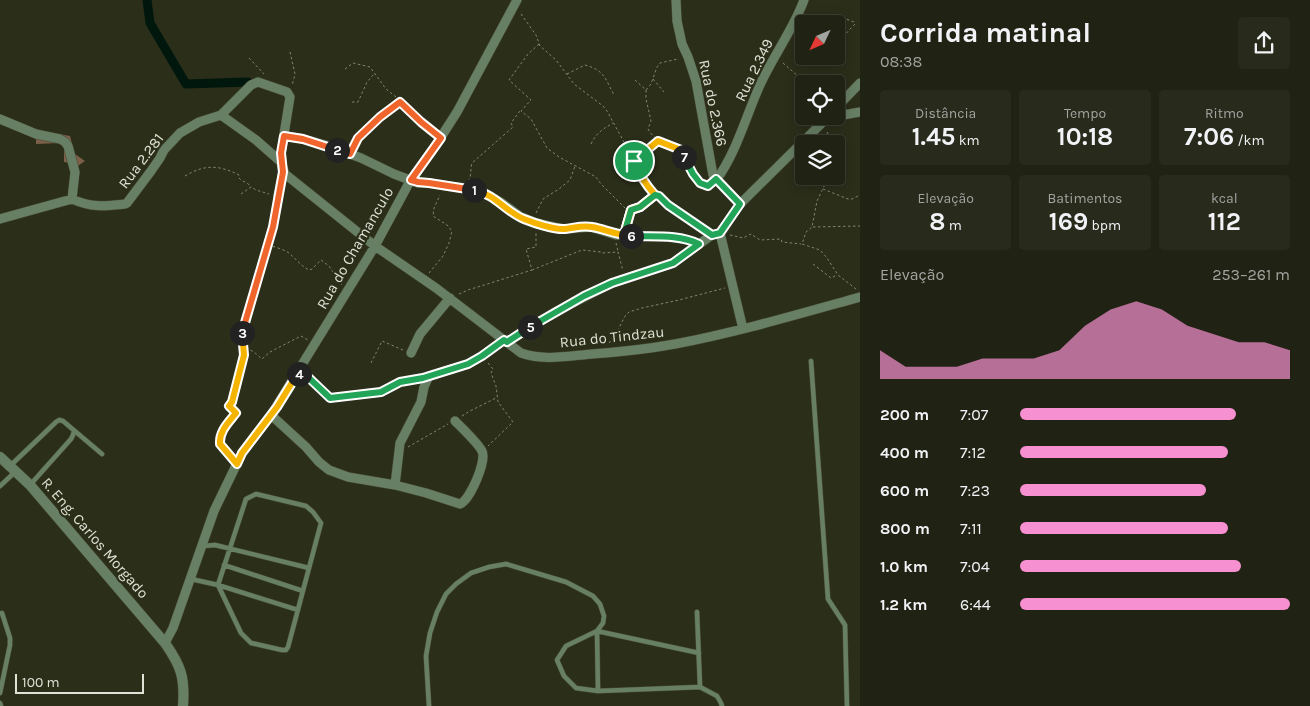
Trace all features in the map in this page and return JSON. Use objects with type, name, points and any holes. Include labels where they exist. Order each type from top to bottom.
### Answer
[{"type":"street","name":"Rua do 2.366","points":[[676,0],[682,44],[696,81],[713,174],[740,204]]},
{"type":"street","name":"Rua 2.349","points":[[716,179],[726,165],[760,85],[804,0]]},
{"type":"street","name":"Rua do Chamanculo","points":[[164,642],[172,628],[191,579],[214,511],[242,453],[274,411],[298,373],[375,246],[411,180],[441,138],[462,104],[515,4]]},
{"type":"street","name":"Rua 2.281","points":[[72,199],[95,207],[128,203],[164,150],[180,133],[199,122],[221,115],[255,83],[258,82],[278,88],[287,92],[290,97]]},
{"type":"street","points":[[845,99],[860,83]]},
{"type":"street","points":[[278,196],[283,172],[281,157],[290,97]]},
{"type":"street","points":[[845,114],[860,112]]},
{"type":"street","name":"Rua do Tindzau","points":[[221,115],[281,157],[285,174],[288,177],[375,246],[424,280],[520,353],[530,356],[547,358],[675,344],[743,329],[860,297]]},
{"type":"street","points":[[0,119],[36,134],[60,139],[65,142],[76,172],[72,199],[0,219]]},
{"type":"street","points":[[395,485],[400,444],[421,402],[424,387],[429,376],[468,364],[534,324],[584,296],[612,283],[673,263],[716,234],[740,204],[820,125]]},
{"type":"street","points":[[284,136],[318,143],[418,182],[482,192],[502,203],[521,218],[535,223],[563,229],[591,227],[616,234],[668,237],[699,244]]},
{"type":"street","points":[[716,234],[733,287],[743,329]]},
{"type":"street","points":[[411,353],[420,334],[451,300]]},
{"type":"street","points":[[274,411],[318,462],[329,470],[348,477],[426,492],[463,504],[474,485],[483,460],[482,452],[455,421]]},
{"type":"street","name":"R. Eng. Carlos Morgado","points":[[0,457],[30,485],[164,642],[181,671],[184,690],[183,706]]},
{"type":"lane","points":[[811,361],[828,599],[845,624],[847,706]]},
{"type":"lane","points":[[0,486],[13,469],[59,420],[63,421],[102,454]]},
{"type":"lane","points":[[30,485],[71,439],[74,431]]},
{"type":"lane","points":[[256,494],[306,506],[321,523],[286,650],[251,643],[241,633],[218,585],[224,566],[246,500],[256,494]]},
{"type":"lane","points":[[202,546],[215,545],[230,548],[309,568]]},
{"type":"lane","points":[[429,706],[426,656],[430,633],[446,594],[471,573],[506,564],[566,582],[593,596],[600,604],[604,616],[603,624],[597,631],[566,646],[558,660],[564,676],[576,688],[598,691],[700,686],[717,696],[722,706]]},
{"type":"lane","points":[[224,566],[303,591]]},
{"type":"lane","points":[[191,579],[218,585],[298,610]]},
{"type":"lane","points":[[697,612],[700,686]]},
{"type":"lane","points":[[0,693],[10,645],[10,638],[2,613]]},
{"type":"lane","points":[[597,631],[699,653]]},
{"type":"lane","points":[[597,631],[598,691]]},
{"type":"path","points":[[515,4],[536,35],[540,46],[556,60],[574,84],[603,106],[614,122],[639,175],[655,195],[716,234],[743,238],[751,234],[760,240],[780,239],[782,242],[802,244],[820,250],[838,275],[860,292]]},
{"type":"path","points":[[845,19],[855,24],[845,35]]},
{"type":"path","points":[[465,188],[471,176],[472,163],[513,127],[511,123],[530,100],[509,80],[528,54],[539,44]]},
{"type":"path","points":[[686,51],[683,56],[660,63],[657,67],[651,84],[646,90],[651,121],[648,129],[651,135],[658,141],[681,150],[685,162],[700,183],[708,186],[716,179]]},
{"type":"path","points":[[290,52],[295,74],[290,97]]},
{"type":"path","points":[[775,56],[797,75]]},
{"type":"path","points":[[249,58],[267,78]]},
{"type":"path","points":[[345,69],[353,63],[370,67],[386,88],[400,102],[441,138]]},
{"type":"path","points":[[566,74],[585,65],[596,68],[602,74],[614,94]]},
{"type":"path","points":[[352,102],[358,102],[367,82],[375,73]]},
{"type":"path","points":[[653,78],[664,92]]},
{"type":"path","points":[[635,80],[646,90]]},
{"type":"path","points":[[350,154],[358,138],[380,117],[400,102]]},
{"type":"path","points":[[521,111],[531,119],[547,148],[559,157],[596,177],[626,209],[631,210],[640,207],[655,195]]},
{"type":"path","points":[[591,144],[603,128],[614,122]]},
{"type":"path","points":[[820,125],[829,135]]},
{"type":"path","points":[[634,161],[658,141]]},
{"type":"path","points":[[532,270],[526,250],[536,247],[535,223],[540,205],[543,199],[570,180],[575,166]]},
{"type":"path","points":[[185,176],[204,168],[220,168],[239,175],[238,178],[256,190],[278,196],[273,227],[242,334],[244,355],[232,402],[229,406],[236,413],[221,432],[220,444],[237,464]]},
{"type":"path","points":[[424,280],[443,256],[452,231],[447,225],[433,216],[434,208],[444,185]]},
{"type":"path","points":[[812,227],[817,200],[825,185]]},
{"type":"path","points":[[241,194],[251,187]]},
{"type":"path","points":[[823,189],[848,199],[860,195]]},
{"type":"path","points":[[626,235],[625,231],[631,210]]},
{"type":"path","points":[[802,244],[806,232],[812,227],[860,226]]},
{"type":"path","points":[[267,245],[284,251],[309,270],[312,270],[321,260],[330,266],[337,279],[348,290]]},
{"type":"path","points":[[451,300],[468,290],[532,270],[582,250],[596,250],[602,253],[618,252],[625,279]]},
{"type":"path","points":[[814,264],[831,278],[838,275]]},
{"type":"path","points":[[602,353],[629,312],[733,287]]},
{"type":"path","points":[[242,343],[262,359],[270,352],[301,336],[309,341],[317,341]]},
{"type":"path","points":[[371,363],[382,341],[411,353]]},
{"type":"path","points":[[482,356],[493,368],[490,372],[496,386],[498,402],[514,422],[482,452]]},
{"type":"path","points":[[298,373],[308,377],[330,398],[381,392],[400,382],[429,376]]},
{"type":"shaded area","points":[[36,130],[70,136],[75,154],[85,161],[72,170],[69,163],[64,162],[64,148],[61,143],[36,144]]},
{"type":"waterway","points":[[147,0],[150,23],[186,84],[248,82]]},
{"type":"route","points":[[634,161],[639,175],[655,195],[640,207],[631,210],[625,231],[626,235],[617,235],[591,227],[563,229],[536,223],[521,218],[502,203],[482,192],[411,180],[441,138],[400,102],[388,110],[358,138],[350,154],[325,145],[284,136],[281,153],[283,172],[273,227],[242,334],[244,355],[232,402],[229,406],[236,413],[221,432],[220,444],[237,464],[242,453],[277,407],[298,373],[308,377],[330,398],[381,392],[400,382],[423,378],[468,364],[504,340],[507,342],[534,324],[584,296],[612,283],[673,263],[699,244],[693,241],[668,237],[626,235],[625,231],[627,222],[631,210],[640,207],[648,200],[655,195],[712,235],[720,233],[740,204],[716,179],[708,186],[700,183],[685,162],[681,150],[676,147],[658,141],[634,161]]}]
